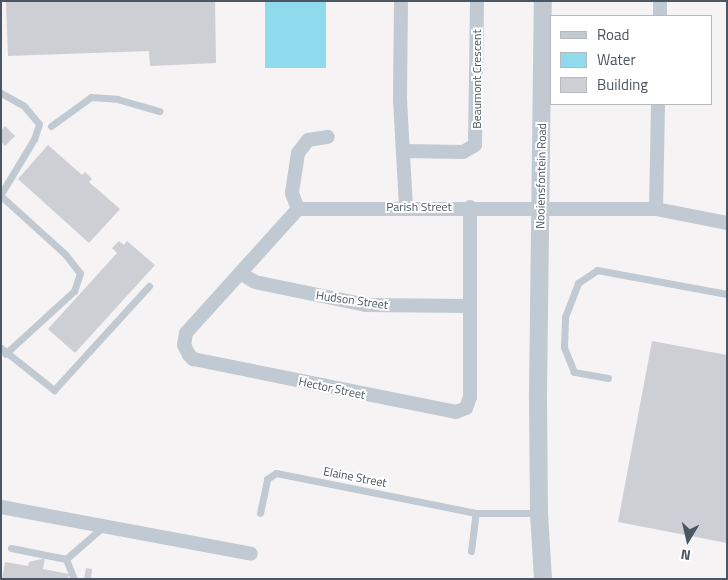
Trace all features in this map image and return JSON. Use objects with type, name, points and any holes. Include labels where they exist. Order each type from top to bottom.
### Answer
[{"type":"street","points":[[401,1],[400,100],[405,151],[406,208]]},
{"type":"street","name":"Beaumont Crescent","points":[[405,151],[463,152],[476,142],[477,1]]},
{"type":"street","name":"Nooiensfontein Road","points":[[543,1],[540,260],[533,290],[532,317],[538,392],[539,513],[543,579]]},
{"type":"street","points":[[660,1],[660,15]]},
{"type":"street","points":[[656,209],[658,105]]},
{"type":"street","points":[[298,208],[292,193],[298,153],[308,140],[328,137]]},
{"type":"street","name":"Hector Street","points":[[298,208],[186,333],[184,345],[193,359],[448,412],[462,411],[470,397],[468,306],[470,207]]},
{"type":"street","name":"Parish Street","points":[[298,208],[656,209],[727,223]]},
{"type":"street","name":"Hudson Street","points":[[240,273],[255,282],[366,305],[468,306]]},
{"type":"street","points":[[1,507],[251,554]]},
{"type":"lane","points":[[1,93],[24,106],[39,124],[34,139],[1,195],[65,254],[80,273],[74,290],[3,351],[54,390],[149,286]]},
{"type":"lane","points":[[51,126],[91,97],[117,99],[159,111]]},
{"type":"lane","points":[[608,378],[574,372],[564,347],[565,317],[578,283],[597,270],[727,294]]},
{"type":"lane","name":"Elaine Street","points":[[260,513],[267,479],[276,473],[476,513],[539,513]]},
{"type":"lane","points":[[471,551],[476,513]]},
{"type":"lane","points":[[66,558],[104,526]]},
{"type":"lane","points":[[12,548],[66,558]]},
{"type":"lane","points":[[66,558],[74,579]]},
{"type":"water","points":[[265,1],[326,1],[326,68],[265,68]]},
{"type":"building","points":[[6,1],[215,1],[216,63],[150,66],[149,51],[8,56]]},
{"type":"building","points":[[5,126],[15,136],[5,146],[1,142],[1,130]]},
{"type":"building","points":[[48,145],[82,175],[85,172],[92,179],[89,182],[120,209],[89,243],[18,179]]},
{"type":"building","points":[[119,241],[124,245],[127,241],[155,265],[75,353],[48,329],[117,253],[112,248]]},
{"type":"building","points":[[652,341],[727,355],[727,543],[618,522]]},
{"type":"building","points":[[45,558],[43,569],[69,574],[68,579],[2,579],[5,562],[28,566],[29,562]]},
{"type":"building","points":[[86,568],[92,569],[91,579],[84,579]]}]
